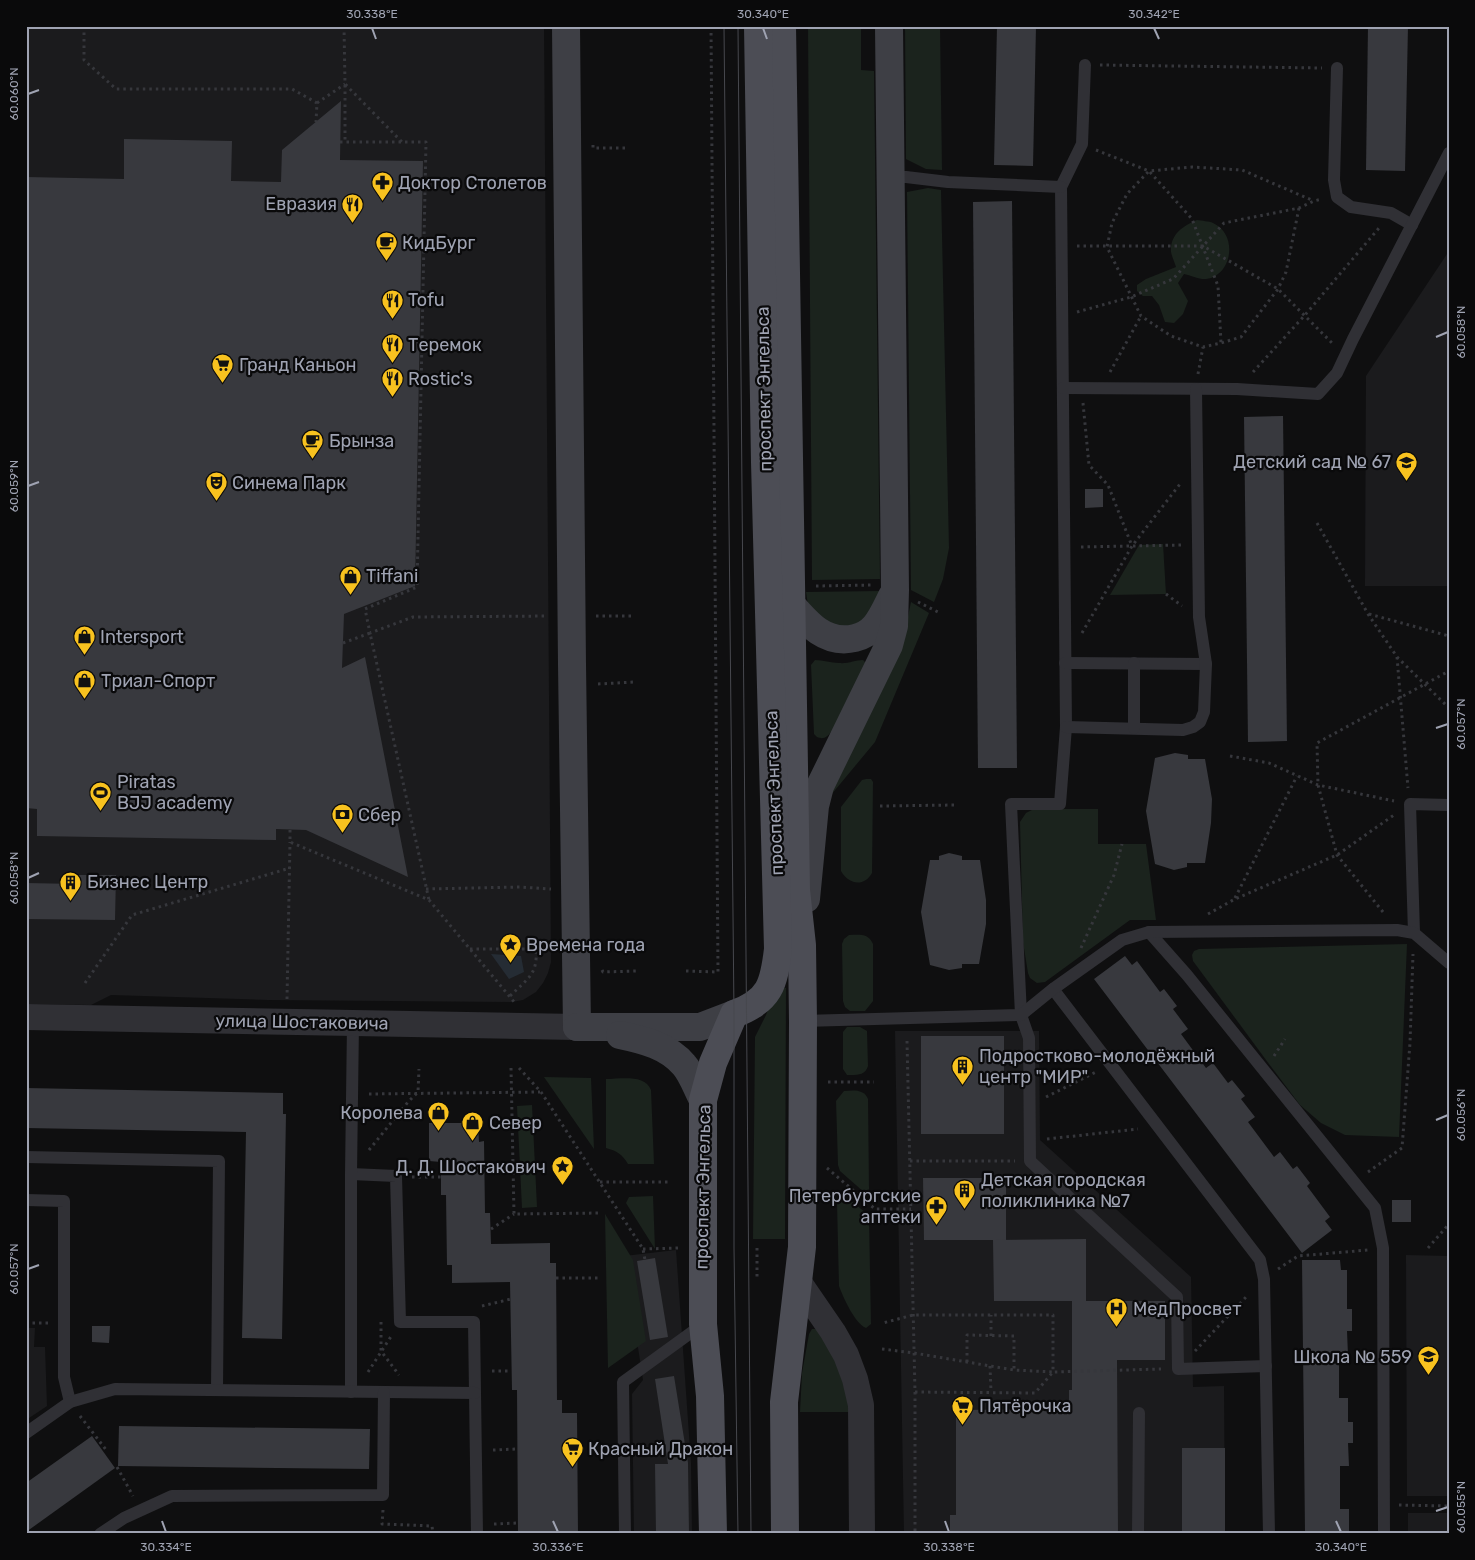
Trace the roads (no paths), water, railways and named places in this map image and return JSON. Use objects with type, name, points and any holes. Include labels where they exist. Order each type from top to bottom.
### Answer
[{"type":"main road","points":[[566,26],[577,1027]]},
{"type":"main road","name":"проспект Энгельса","points":[[713,1534],[710,1396],[703,1324],[701,1248],[703,1100],[713,1063],[734,1014],[759,1002],[768,991],[775,976],[778,949],[765,452],[758,26]]},
{"type":"main road","name":"проспект Энгельса","points":[[782,26],[799,595],[796,890],[802,945],[803,1020],[802,1248],[784,1402],[785,1534]]},
{"type":"main road","name":"проспект Энгельса","points":[[802,945],[815,806],[825,773],[889,646],[894,626],[889,26]]},
{"type":"main road","name":"проспект Энгельса","points":[[799,595],[806,621],[818,632],[830,639],[845,640],[864,636],[875,626],[895,591]]},
{"type":"main road","name":"улица Шостаковича","points":[[577,1027],[700,1026],[734,1014]]},
{"type":"main road","name":"улица Шостаковича","points":[[577,1027],[644,1040],[668,1051],[685,1066],[703,1100]]},
{"type":"street","name":"улица Шостаковича","points":[[26,1017],[577,1027]]},
{"type":"street","points":[[798,1280],[833,1332],[846,1355],[855,1378],[861,1405],[862,1534]]},
{"type":"lane","points":[[1085,65],[1082,144],[1061,187],[1066,727],[1060,804],[1011,804],[1021,1015],[1029,1038],[1030,1160],[1177,1297],[1178,1369],[1266,1366]]},
{"type":"lane","points":[[1337,68],[1334,180],[1337,197],[1351,207],[1392,213],[1412,225]]},
{"type":"lane","points":[[1063,388],[1237,389],[1318,394],[1337,373],[1449,153]]},
{"type":"lane","points":[[891,177],[1061,187]]},
{"type":"lane","points":[[1066,727],[1182,730],[1193,727],[1200,722],[1204,712],[1206,664],[1199,617],[1196,389]]},
{"type":"lane","points":[[1065,663],[1206,664]]},
{"type":"lane","points":[[1134,663],[1134,728]]},
{"type":"lane","points":[[1414,933],[1410,804],[1449,805]]},
{"type":"lane","points":[[803,1020],[1021,1015],[1053,989],[1122,940],[1149,932],[1397,930],[1414,933],[1449,963]]},
{"type":"lane","points":[[1149,932],[1187,975],[1375,1208],[1383,1248],[1384,1534]]},
{"type":"lane","points":[[1053,989],[1260,1260],[1264,1279],[1269,1534]]},
{"type":"lane","points":[[353,1023],[350,1174],[354,1392]]},
{"type":"lane","points":[[26,1157],[219,1161],[217,1390]]},
{"type":"lane","points":[[350,1174],[396,1176],[400,1322],[474,1322],[477,1529]]},
{"type":"lane","points":[[26,1200],[64,1201],[64,1377],[70,1402]]},
{"type":"lane","points":[[625,1534],[623,1382],[703,1324]]},
{"type":"lane","points":[[26,1433],[70,1402],[115,1389],[475,1393]]},
{"type":"lane","points":[[100,1534],[124,1518],[172,1496],[383,1495],[384,1392]]},
{"type":"lane","points":[[1138,1534],[1139,1413]]},
{"type":"tram line","points":[[724,26],[738,1534]]},
{"type":"tram line","points":[[738,26],[751,1534]]},
{"type":"place","name":"Доктор Столетов","points":[[382,202]]},
{"type":"place","name":"Евразия","points":[[353,223]]},
{"type":"place","name":"КидБург","points":[[386,262]]},
{"type":"place","name":"Tofu","points":[[392,319]]},
{"type":"place","name":"Теремок","points":[[392,364]]},
{"type":"place","name":"Гранд Каньон","points":[[223,384]]},
{"type":"place","name":"Rostic's","points":[[392,398]]},
{"type":"place","name":"Брынза","points":[[313,460]]},
{"type":"place","name":"Детский сад № 67","points":[[1407,481]]},
{"type":"place","name":"Синема Парк","points":[[216,502]]},
{"type":"place","name":"Tiffani","points":[[350,595]]},
{"type":"place","name":"Intersport","points":[[84,656]]},
{"type":"place","name":"Триал-Спорт","points":[[85,700]]},
{"type":"place","name":"Piratas BJJ academy","points":[[101,811]]},
{"type":"place","name":"Сбер","points":[[342,834]]},
{"type":"place","name":"Бизнес Центр","points":[[71,901]]},
{"type":"place","name":"Времена года","points":[[510,964]]},
{"type":"place","name":"Подростково-молодёжный центр \"МИР\"","points":[[963,1085]]},
{"type":"place","name":"Королева","points":[[439,1132]]},
{"type":"place","name":"Север","points":[[473,1142]]},
{"type":"place","name":"Д. Д. Шостакович","points":[[562,1186]]},
{"type":"place","name":"Детская городская поликлиника №7","points":[[965,1209]]},
{"type":"place","name":"Петербургские аптеки","points":[[937,1225]]},
{"type":"place","name":"МедПросвет","points":[[1117,1328]]},
{"type":"place","name":"Школа № 559","points":[[1428,1376]]},
{"type":"place","name":"Пятёрочка","points":[[963,1425]]},
{"type":"place","name":"Красный Дракон","points":[[572,1468]]}]
